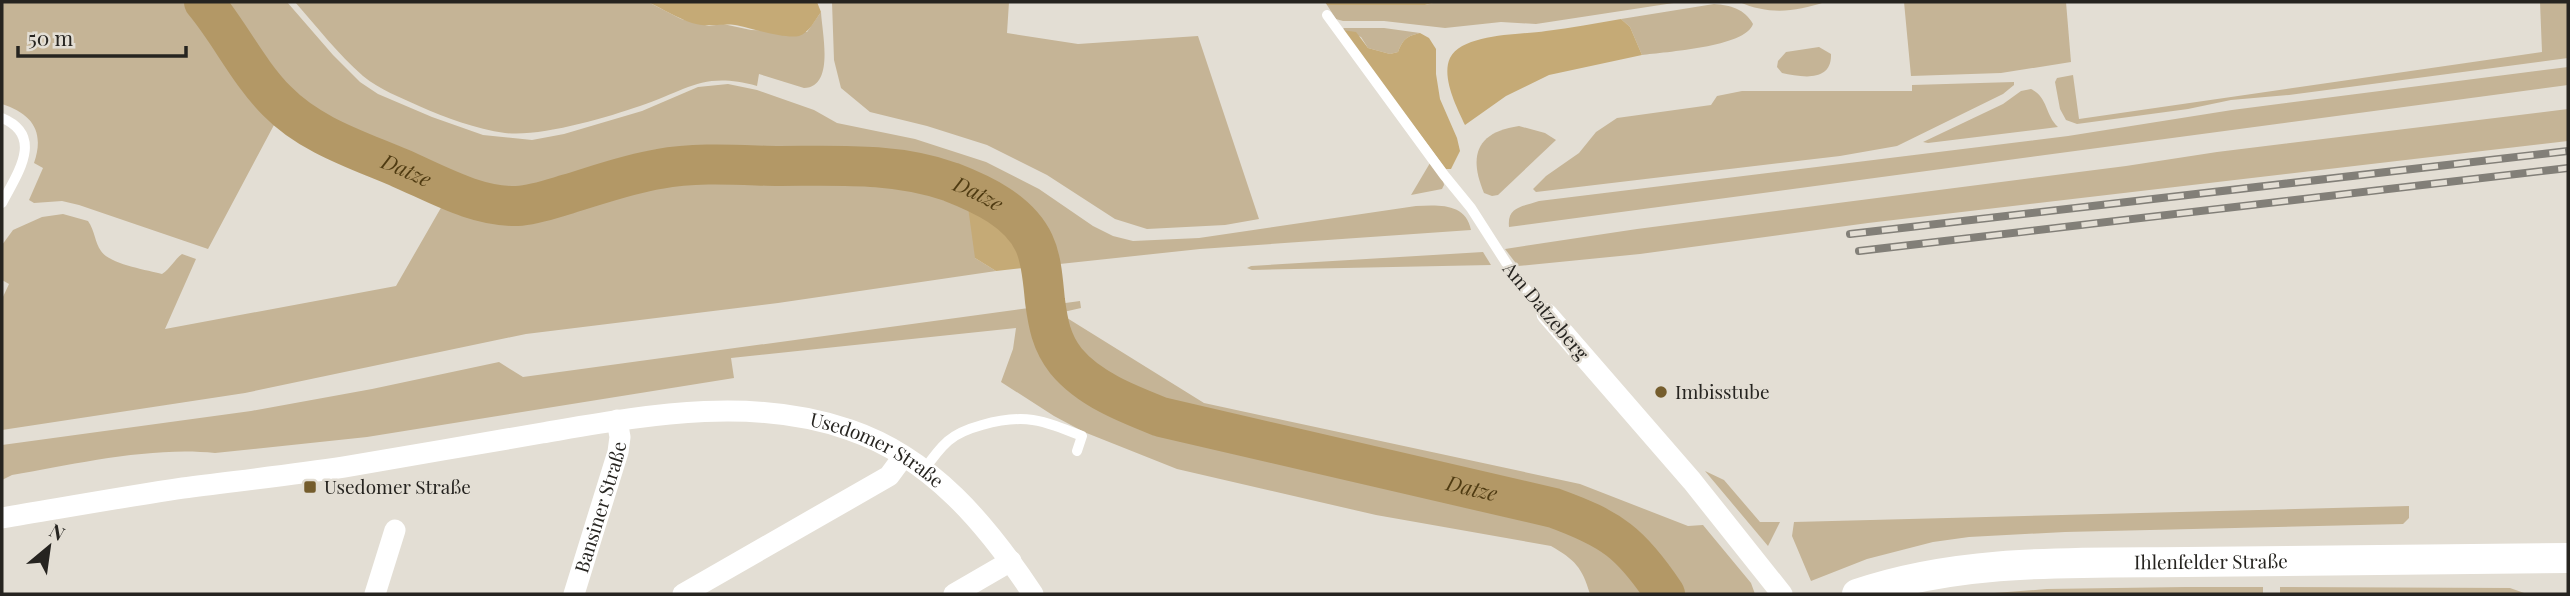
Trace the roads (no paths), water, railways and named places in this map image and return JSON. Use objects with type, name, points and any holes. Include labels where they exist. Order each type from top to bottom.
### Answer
[{"type":"main road","name":"Ihlenfelder Straße","points":[[1857,594],[1918,577],[1963,569],[2055,564],[2568,558]]},
{"type":"street","name":"Am Datzeberg","points":[[1547,314],[1692,481],[1782,594]]},
{"type":"street","name":"Usedomer Straße","points":[[2,518],[340,467],[617,420],[721,410],[763,411],[792,415],[851,430],[924,470],[968,508],[991,533],[1033,594]]},
{"type":"street","name":"Bansiner Straße","points":[[574,594],[618,452],[620,437],[617,420]]},
{"type":"street","points":[[683,594],[712,588],[890,476],[904,457]]},
{"type":"street","points":[[375,594],[395,530]]},
{"type":"street","points":[[954,594],[1011,561]]},
{"type":"lane","name":"Am Datzeberg","points":[[1327,15],[1471,208],[1514,275],[1547,314]]},
{"type":"lane","points":[[2,118],[19,129],[26,148],[2,203]]},
{"type":"lane","points":[[924,470],[949,440],[972,427],[1005,419],[1026,418],[1082,436],[1077,451]]},
{"type":"waterway","name":"Datze","points":[[204,2],[267,90],[304,123],[351,148],[487,203],[517,206],[530,204],[636,174],[702,165],[886,168],[951,182],[998,205],[1027,232],[1039,257],[1047,317],[1054,339],[1066,361],[1097,388],[1161,417],[1554,508],[1591,523],[1618,540],[1641,562],[1665,594]]},
{"type":"railway","points":[[1850,234],[2568,151]]},
{"type":"railway","points":[[1859,251],[2568,168]]},
{"type":"place","name":"Imbisstube","points":[[1661,392]]},
{"type":"place","name":"Usedomer Straße","points":[[310,487]]}]
